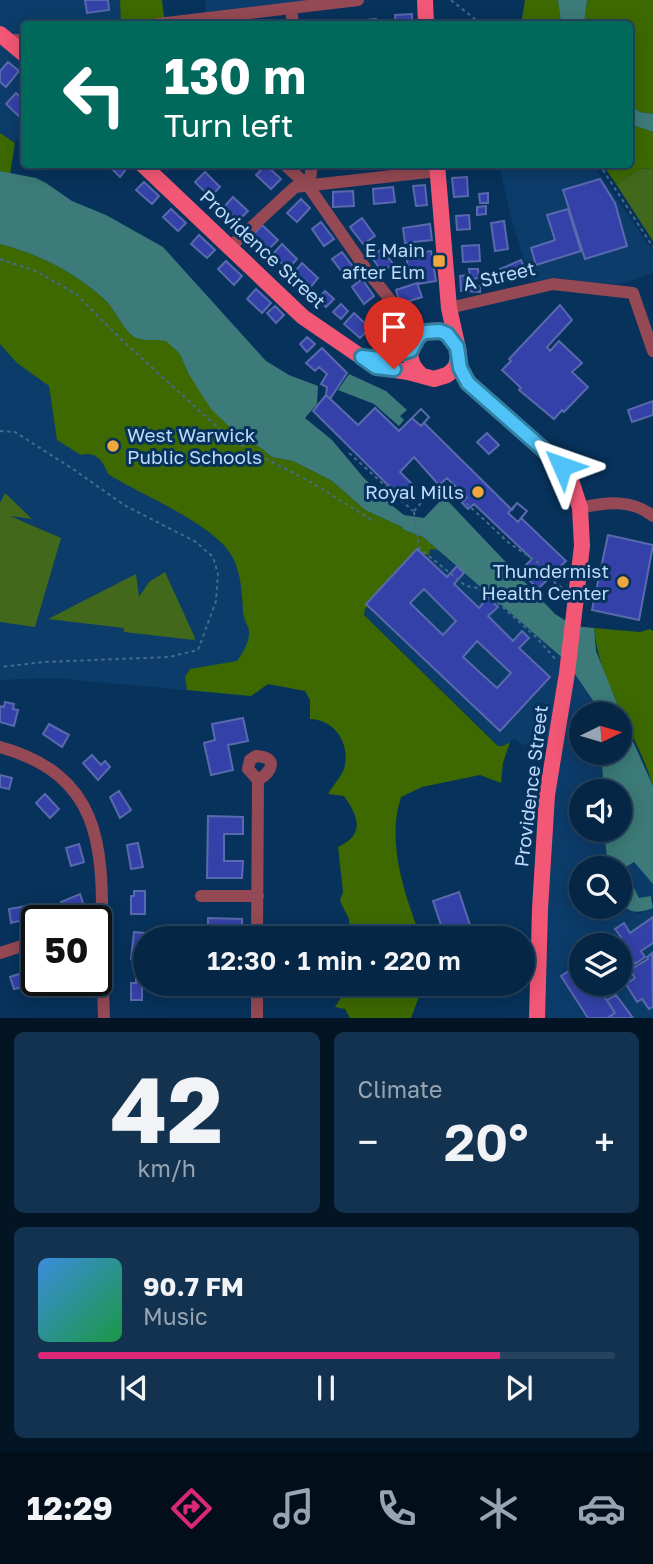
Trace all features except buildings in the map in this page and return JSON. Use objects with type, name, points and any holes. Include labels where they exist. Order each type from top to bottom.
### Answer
[{"type":"main road","points":[[425,0],[426,21]]},
{"type":"main road","name":"Providence Street","points":[[146,168],[303,317],[376,367],[421,375]]},
{"type":"main road","points":[[420,339],[412,364],[421,375],[468,383],[458,353],[449,308],[437,168]]},
{"type":"main road","points":[[362,357],[380,359],[420,339],[445,319],[449,308]]},
{"type":"main road","points":[[420,339],[447,334],[458,353],[452,371],[440,378]]},
{"type":"main road","name":"Providence Street","points":[[468,383],[547,451],[570,477],[580,508],[581,559],[576,603],[547,795],[537,1018]]},
{"type":"street","points":[[183,21],[358,0]]},
{"type":"street","points":[[291,8],[293,21]]},
{"type":"street","points":[[288,168],[309,187],[368,272],[420,339]]},
{"type":"street","points":[[309,187],[311,168]]},
{"type":"street","points":[[229,247],[295,187],[437,168]]},
{"type":"street","name":"A Street","points":[[449,308],[542,285],[633,293],[653,351]]},
{"type":"street","points":[[580,508],[626,502],[653,516]]},
{"type":"street","points":[[0,747],[44,765],[67,783],[84,805],[99,846],[103,905]]},
{"type":"street","points":[[257,926],[258,780]]},
{"type":"street","points":[[201,896],[258,896]]},
{"type":"street","points":[[0,953],[21,946]]},
{"type":"street","points":[[103,996],[104,1018]]},
{"type":"street","points":[[257,996],[257,1018]]},
{"type":"path","points":[[451,0],[477,21]]},
{"type":"path","points":[[602,168],[653,247]]},
{"type":"path","points":[[0,259],[36,271],[76,295],[225,434],[375,522]]},
{"type":"path","points":[[0,431],[15,432],[124,505],[196,542],[213,557],[218,574],[216,601],[198,650],[189,654],[0,667]]},
{"type":"path","points":[[349,453],[414,512],[419,548],[466,586],[489,594],[536,637],[566,673]]},
{"type":"path","points":[[414,512],[437,485],[451,489],[509,543],[548,569],[555,583],[576,603]]},
{"type":"shaded area","points":[[0,0],[120,0],[121,21],[21,21],[21,136],[15,143],[0,133]]},
{"type":"shaded area","points":[[205,0],[351,0],[207,18]]},
{"type":"shaded area","points":[[558,0],[587,0],[584,21],[561,21]]},
{"type":"shaded area","points":[[633,107],[640,112],[653,114],[653,132],[633,125]]},
{"type":"shaded area","points":[[500,168],[595,168],[653,251],[653,273],[621,284],[578,283],[558,277],[531,282],[512,221]]},
{"type":"shaded area","points":[[0,171],[36,178],[72,201],[106,215],[163,247],[266,361],[289,375],[318,386],[317,404],[305,418],[332,440],[390,504],[404,515],[424,518],[444,497],[555,614],[574,626],[594,628],[596,651],[616,702],[594,702],[566,661],[423,537],[365,510],[332,481],[293,461],[272,457],[238,435],[211,409],[188,373],[180,354],[166,341],[134,337],[108,303],[81,280],[42,259],[0,244]]},
{"type":"shaded area","name":"West Warwick Public Schools","points":[[0,232],[328,537],[251,696],[53,678],[0,680]]},
{"type":"shaded area","points":[[349,374],[386,391],[407,410],[400,416],[404,420],[399,426],[374,404],[338,390]]},
{"type":"shaded area","points":[[429,549],[438,550],[566,661],[594,702],[569,702],[569,765],[602,765],[603,779],[569,779],[569,842],[605,842],[607,856],[569,856],[569,919],[632,919],[632,910],[638,914],[653,908],[653,1018],[537,1018],[555,743],[534,740],[525,746],[515,739],[499,746],[364,615],[365,609],[409,562]]},
{"type":"shaded area","points":[[632,739],[653,786],[653,884],[634,862],[632,863],[632,856],[607,856],[605,842],[632,842],[632,779],[603,779],[602,765],[632,765]]},
{"type":"shaded area","points":[[632,862],[653,884],[653,899],[651,896],[639,899],[632,884]]},
{"type":"shaded area","points":[[632,884],[639,898],[651,896],[653,908],[633,911]]},
{"type":"green space","points":[[120,0],[162,0],[165,21],[121,21]]},
{"type":"green space","points":[[525,0],[558,0],[561,21],[522,21]]},
{"type":"green space","points":[[587,0],[653,0],[653,114],[640,112],[633,107],[633,21],[584,21]]},
{"type":"green space","points":[[633,125],[653,132],[653,168],[640,169],[616,184],[605,168],[633,168]]},
{"type":"green space","points":[[0,133],[15,143],[10,174],[0,171]]},
{"type":"green space","points":[[653,168],[653,241],[616,184],[640,169]]},
{"type":"green space","points":[[0,244],[42,259],[81,280],[108,303],[134,337],[142,340],[166,340],[180,354],[188,373],[238,435],[272,457],[293,461],[332,481],[365,510],[423,537],[438,550],[430,549],[429,555],[422,554],[408,562],[365,609],[364,615],[498,746],[510,742],[503,763],[501,783],[480,775],[422,787],[401,797],[396,832],[399,869],[417,926],[349,926],[349,919],[340,901],[343,891],[338,847],[353,836],[356,817],[344,796],[328,794],[344,768],[345,748],[333,728],[319,720],[310,719],[310,700],[305,691],[268,684],[251,696],[187,690],[185,677],[190,669],[237,661],[247,643],[249,631],[243,614],[241,584],[233,558],[224,546],[195,522],[108,474],[95,456],[81,455],[57,440],[49,386],[17,363],[0,344]]},
{"type":"green space","points":[[5,493],[32,519],[10,516],[61,538],[35,627],[0,622],[0,503]]},
{"type":"green space","points":[[165,572],[194,640],[48,619],[136,574],[139,597],[149,582]]},
{"type":"green space","points":[[594,628],[653,631],[653,786],[632,734],[632,702],[617,702],[597,649]]},
{"type":"green space","points":[[342,996],[419,996],[411,1018],[350,1018],[345,1009],[335,1007]]},
{"type":"place","name":"E Main after Elm","points":[[439,261]]},
{"type":"place","name":"West Warwick Public Schools","points":[[113,446]]},
{"type":"place","name":"Royal Mills","points":[[478,492]]},
{"type":"place","name":"Thundermist Health Center","points":[[623,582]]},
{"type":"route","points":[[394,369],[376,367],[362,357],[380,359],[411,350],[413,343],[424,332],[432,330],[447,334],[454,339],[460,368],[468,383],[562,466]]}]
